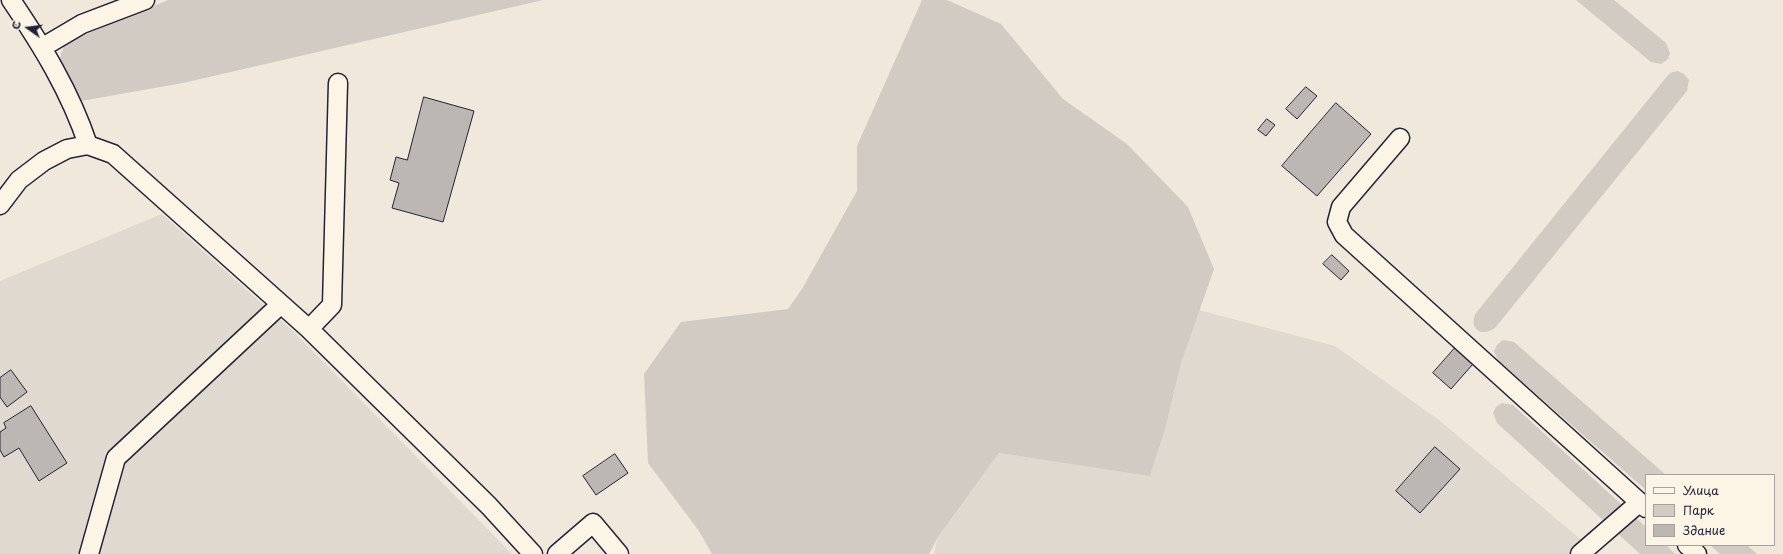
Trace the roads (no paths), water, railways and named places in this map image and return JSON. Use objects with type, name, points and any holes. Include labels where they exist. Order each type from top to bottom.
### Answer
[{"type":"street","points":[[10,0],[43,47],[77,114],[88,145]]},
{"type":"street","points":[[43,47],[82,24],[145,0]]},
{"type":"street","points":[[309,329],[332,305],[338,83]]},
{"type":"street","points":[[1400,138],[1341,207],[1337,222],[1344,235],[1643,505],[1580,554]]},
{"type":"street","points":[[0,204],[19,180],[44,160],[67,149],[88,145],[113,154],[309,329],[489,506],[533,554]]},
{"type":"street","points":[[89,554],[116,458],[281,304]]},
{"type":"street","points":[[557,554],[593,523],[619,554]]},
{"type":"street","points":[[1688,546],[1697,554]]}]
